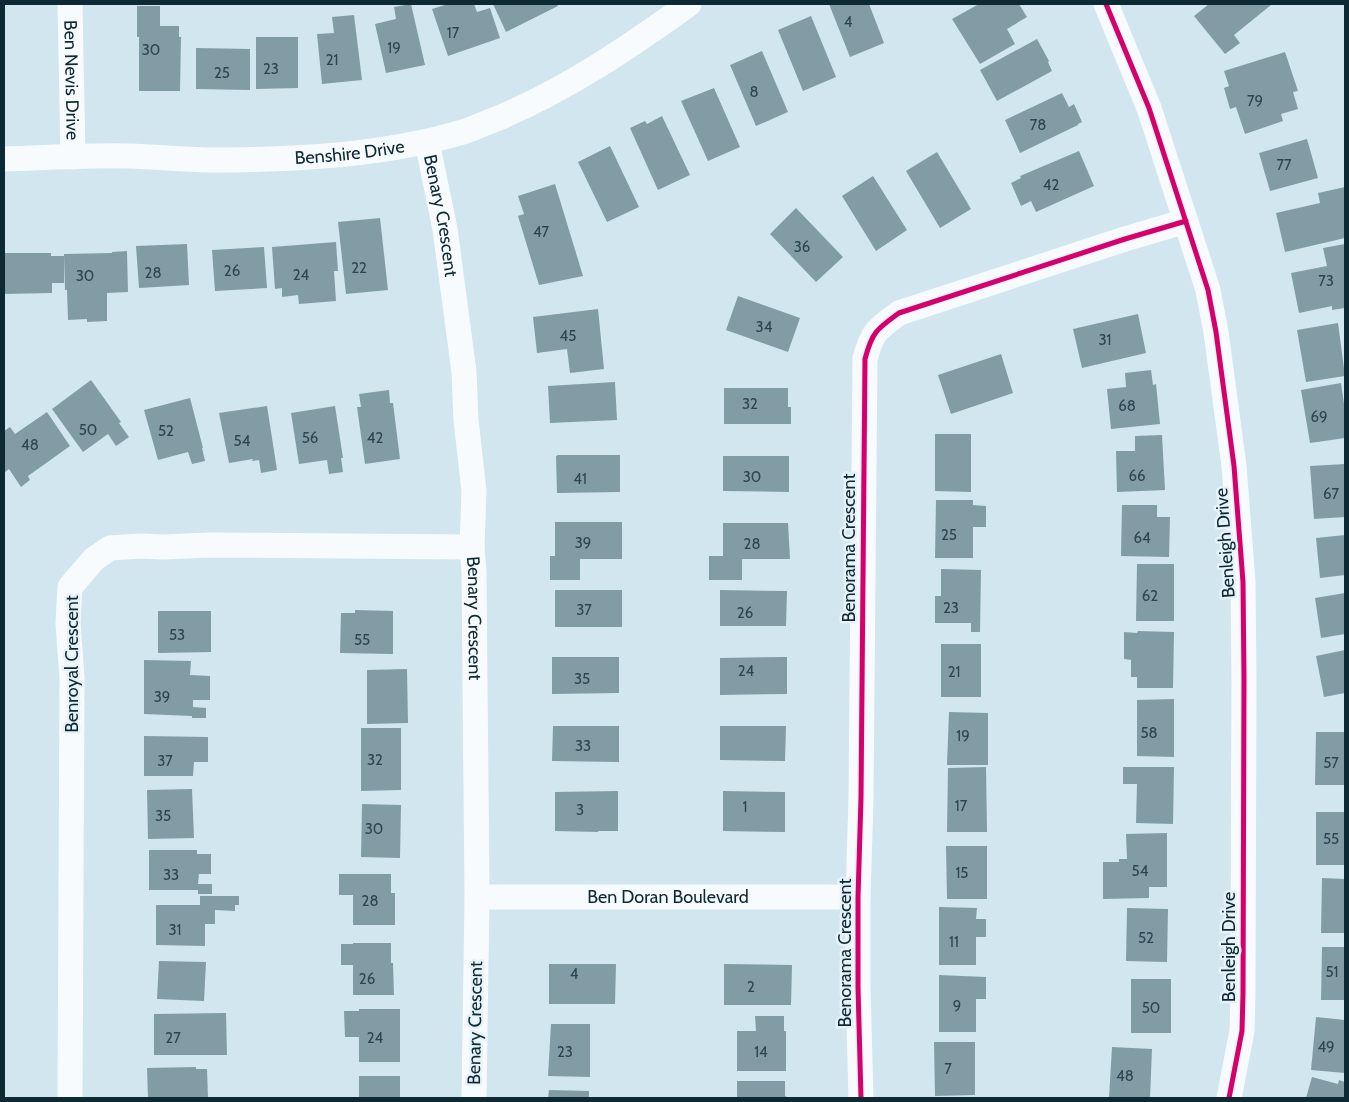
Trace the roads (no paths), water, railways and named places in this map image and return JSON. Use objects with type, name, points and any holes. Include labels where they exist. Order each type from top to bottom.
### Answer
[{"type":"street","name":"Ben Nevis Drive","points":[[70,4],[73,157]]},
{"type":"street","name":"Benshire Drive","points":[[4,159],[127,156],[207,160],[286,159],[337,156],[427,142],[468,130],[554,92],[624,49],[689,4]]},
{"type":"street","name":"Benleigh Drive","points":[[1106,4],[1149,108],[1208,290],[1216,332],[1234,466],[1243,582],[1242,1031],[1229,1098]]},
{"type":"street","name":"Benary Crescent","points":[[427,142],[445,229],[464,372],[466,420],[474,491],[472,547],[474,572],[478,897],[474,1098]]},
{"type":"street","name":"Benorama Crescent","points":[[861,1098],[858,897],[865,359],[870,339],[880,327],[899,313],[1186,221]]},
{"type":"street","name":"Benroyal Crescent","points":[[70,1098],[72,678],[68,623],[70,587],[94,558],[110,548],[210,545],[472,547]]},
{"type":"street","name":"Ben Doran Boulevard","points":[[478,897],[858,897]]}]
